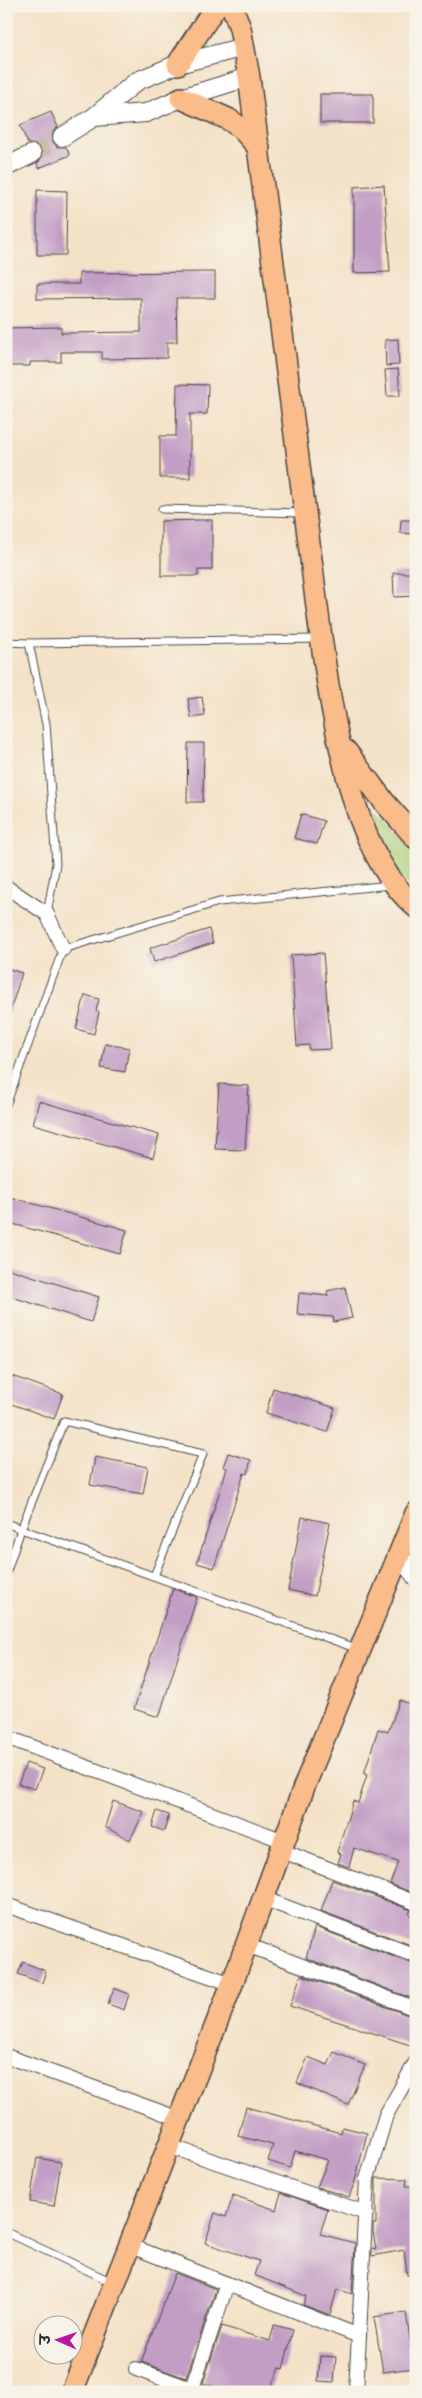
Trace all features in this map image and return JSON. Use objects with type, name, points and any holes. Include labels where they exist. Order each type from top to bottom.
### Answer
[{"type":"main road","points":[[178,64],[216,6]]},
{"type":"main road","points":[[232,6],[244,47],[259,148],[327,683],[354,800],[367,836],[378,860],[395,885],[416,907]]},
{"type":"main road","points":[[181,98],[234,124],[259,148]]},
{"type":"main road","points":[[340,742],[385,803],[416,838]]},
{"type":"main road","points":[[72,2392],[170,2146],[247,1945],[262,1898],[282,1846],[416,1513]]},
{"type":"main road","points":[[82,2366],[83,2392]]},
{"type":"street","points":[[62,137],[94,117],[138,81],[178,64],[244,47]]},
{"type":"street","points":[[94,117],[146,113],[181,98],[249,78]]},
{"type":"street","points":[[6,167],[32,154]]},
{"type":"street","points":[[6,888],[47,914],[63,949]]},
{"type":"street","points":[[400,1556],[416,1577]]},
{"type":"street","points":[[6,1737],[282,1846],[416,1903]]},
{"type":"street","points":[[262,1898],[416,1956]]},
{"type":"street","points":[[6,1905],[232,1984]]},
{"type":"street","points":[[247,1945],[416,2009]]},
{"type":"street","points":[[6,2056],[180,2119]]},
{"type":"street","points":[[356,2392],[368,2180],[386,2115],[416,2062]]},
{"type":"street","points":[[170,2146],[366,2213]]},
{"type":"street","points":[[131,2246],[359,2336]]},
{"type":"street","points":[[136,2368],[196,2390],[227,2284]]},
{"type":"lane","points":[[162,509],[306,513]]},
{"type":"lane","points":[[6,642],[322,639]]},
{"type":"lane","points":[[29,643],[46,724],[56,864],[47,914]]},
{"type":"lane","points":[[6,1105],[63,949],[219,902],[395,885]]},
{"type":"lane","points":[[6,1574],[21,1529],[64,1421],[203,1454],[154,1576]]},
{"type":"lane","points":[[6,1523],[361,1650]]},
{"type":"lane","points":[[6,2232],[116,2284]]},
{"type":"green space","points":[[354,797],[372,803],[416,853],[416,892],[378,851]]},
{"type":"building","points":[[320,94],[373,94],[373,123],[320,123]]},
{"type":"building","points":[[51,112],[58,127],[52,132],[53,142],[57,147],[66,147],[70,155],[39,168],[37,164],[41,159],[42,150],[37,145],[28,144],[20,125]]},
{"type":"building","points":[[384,185],[390,272],[354,273],[354,187]]},
{"type":"building","points":[[37,190],[67,191],[66,255],[37,255]]},
{"type":"building","points":[[215,272],[215,298],[176,298],[177,342],[167,342],[167,358],[102,359],[102,352],[61,352],[61,362],[30,362],[30,366],[6,366],[6,328],[61,327],[61,333],[141,332],[141,298],[37,299],[37,284],[79,284],[79,273]]},
{"type":"building","points":[[398,339],[399,365],[386,366],[385,340]]},
{"type":"building","points":[[398,369],[400,396],[387,396],[385,370]]},
{"type":"building","points":[[177,384],[208,385],[207,414],[190,414],[190,478],[160,478],[160,436],[176,436]]},
{"type":"building","points":[[212,520],[212,570],[198,570],[198,576],[161,576],[161,521]]},
{"type":"building","points":[[401,520],[414,520],[414,534],[400,533]]},
{"type":"building","points":[[393,573],[416,573],[416,596],[394,597]]},
{"type":"building","points":[[202,697],[205,716],[191,718],[188,699]]},
{"type":"building","points":[[188,743],[204,743],[203,802],[187,802]]},
{"type":"building","points":[[301,814],[324,821],[317,844],[294,838]]},
{"type":"building","points":[[209,929],[213,943],[154,962],[150,948]]},
{"type":"building","points":[[323,953],[331,1049],[309,1050],[309,1045],[297,1046],[291,955]]},
{"type":"building","points":[[6,968],[22,973],[9,1014],[6,1013]]},
{"type":"building","points":[[85,995],[99,999],[96,1011],[99,1012],[94,1034],[76,1029]]},
{"type":"building","points":[[105,1044],[129,1048],[125,1072],[101,1068]]},
{"type":"building","points":[[219,1084],[249,1086],[245,1150],[215,1149]]},
{"type":"building","points":[[39,1101],[159,1135],[153,1158],[33,1124]]},
{"type":"building","points":[[6,1196],[127,1230],[120,1254],[6,1222]]},
{"type":"building","points":[[6,1268],[99,1297],[91,1322],[6,1295]]},
{"type":"building","points":[[345,1287],[352,1318],[334,1322],[333,1317],[297,1314],[299,1293],[328,1296],[327,1291]]},
{"type":"building","points":[[6,1374],[63,1394],[54,1419],[6,1402]]},
{"type":"building","points":[[273,1388],[335,1408],[327,1432],[266,1413]]},
{"type":"building","points":[[228,1453],[251,1460],[247,1474],[244,1473],[214,1568],[197,1563],[227,1468],[223,1467]]},
{"type":"building","points":[[95,1457],[148,1467],[143,1494],[90,1485]]},
{"type":"building","points":[[302,1517],[330,1523],[315,1596],[288,1590]]},
{"type":"building","points":[[173,1589],[197,1597],[159,1717],[134,1709]]},
{"type":"building","points":[[400,1700],[416,1707],[416,1894],[390,1884],[398,1862],[354,1848],[349,1867],[338,1863],[341,1854],[337,1852],[353,1801],[358,1803],[367,1775],[364,1774],[378,1729],[388,1732]]},
{"type":"building","points":[[26,1763],[43,1769],[35,1789],[18,1784]]},
{"type":"building","points":[[113,1801],[144,1812],[130,1840],[105,1827]]},
{"type":"building","points":[[157,1811],[169,1815],[164,1831],[152,1827]]},
{"type":"building","points":[[332,1880],[411,1910],[409,1914],[416,1917],[416,1947],[321,1911]]},
{"type":"building","points":[[315,1927],[416,1965],[416,2000],[306,1958]]},
{"type":"building","points":[[23,1962],[46,1971],[42,1983],[18,1974]]},
{"type":"building","points":[[301,1975],[416,2018],[416,2047],[290,2006]]},
{"type":"building","points":[[114,1988],[129,1994],[124,2010],[108,2004]]},
{"type":"building","points":[[334,2052],[365,2065],[348,2105],[297,2083],[308,2057],[328,2065]]},
{"type":"building","points":[[246,2107],[341,2133],[342,2127],[367,2133],[349,2197],[317,2187],[328,2160],[295,2151],[290,2168],[268,2161],[273,2145],[238,2136]]},
{"type":"building","points":[[37,2158],[61,2162],[54,2206],[30,2202]]},
{"type":"building","points":[[376,2178],[407,2179],[406,2186],[416,2186],[416,2274],[407,2275],[404,2250],[372,2256],[372,2248],[376,2249],[373,2224],[376,2224]]},
{"type":"building","points":[[281,2193],[328,2209],[320,2234],[355,2243],[352,2294],[337,2289],[330,2315],[303,2305],[306,2296],[254,2275],[259,2261],[205,2243],[215,2213],[226,2217],[233,2195],[276,2210]]},
{"type":"building","points":[[175,2273],[216,2289],[186,2378],[141,2362]]},
{"type":"building","points":[[406,2312],[414,2368],[383,2372],[374,2317]]},
{"type":"building","points":[[274,2325],[293,2330],[283,2369],[279,2368],[269,2392],[231,2392],[203,2383],[222,2326],[270,2341]]},
{"type":"building","points":[[320,2356],[336,2357],[334,2382],[318,2381]]},
{"type":"tunnel","points":[[32,154],[62,137]]}]
